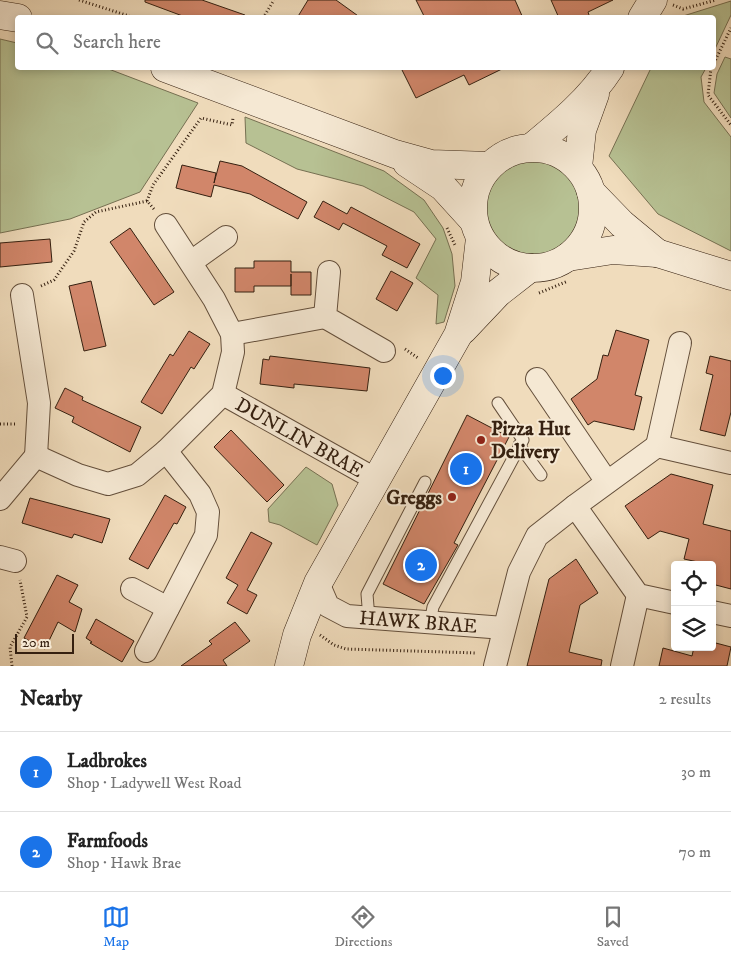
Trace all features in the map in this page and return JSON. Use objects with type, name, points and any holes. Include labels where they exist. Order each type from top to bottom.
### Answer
[{"type":"street","points":[[645,15],[660,1]]},
{"type":"street","points":[[0,14],[15,17]]},
{"type":"street","points":[[170,70],[220,87],[394,154],[431,164],[489,166]]},
{"type":"street","points":[[532,147],[567,118],[604,77]]},
{"type":"street","points":[[578,167],[582,130],[604,77]]},
{"type":"street","points":[[289,666],[297,635],[318,583],[458,335],[475,282],[477,229],[472,201],[478,182],[489,166],[508,152],[532,147],[557,152],[578,167],[591,192],[622,224],[656,253]]},
{"type":"street","points":[[394,154],[443,187],[477,229],[493,254],[510,264],[530,268],[550,266],[569,268],[612,250],[656,253],[731,276]]},
{"type":"street","points":[[569,268],[585,239],[593,216],[591,192]]},
{"type":"street","points":[[166,225],[191,262],[232,334],[325,317],[384,351]]},
{"type":"street","points":[[191,262],[226,237]]},
{"type":"street","points":[[458,335],[498,293],[530,268]]},
{"type":"street","points":[[325,317],[329,272]]},
{"type":"street","points":[[0,498],[36,456],[38,403],[22,295]]},
{"type":"street","name":"DUNLIN BRAE","points":[[36,456],[78,476],[108,484],[137,474],[166,451],[223,394],[233,352],[232,334]]},
{"type":"street","points":[[680,343],[657,446],[731,463]]},
{"type":"street","points":[[537,379],[607,482]]},
{"type":"street","name":"DUNLIN BRAE","points":[[223,394],[375,480]]},
{"type":"street","name":"HAWK BRAE","points":[[496,660],[519,572],[537,536],[657,446]]},
{"type":"street","points":[[146,650],[206,535],[208,512],[200,494],[166,451]]},
{"type":"street","points":[[575,506],[638,594],[671,602]]},
{"type":"street","name":"HAWK BRAE","points":[[318,583],[328,606],[347,616],[504,628]]},
{"type":"street","points":[[132,589],[168,608]]},
{"type":"street","points":[[622,666],[638,594]]},
{"type":"street","points":[[716,613],[731,616]]},
{"type":"lane","points":[[430,623],[433,607],[522,440],[498,403]]},
{"type":"lane","points":[[519,445],[542,475]]},
{"type":"lane","points":[[369,618],[366,594],[426,482]]},
{"type":"path","points":[[79,0],[126,15]]},
{"type":"path","points":[[264,15],[274,0]]},
{"type":"path","points":[[660,1],[683,8],[716,0]]},
{"type":"path","points":[[716,59],[731,28]]},
{"type":"path","points":[[712,70],[708,95],[731,125]]},
{"type":"path","points":[[147,201],[153,185],[201,118],[232,125],[234,118],[214,102],[220,87]]},
{"type":"path","points":[[147,201],[166,225]]},
{"type":"path","points":[[22,295],[54,280],[74,251],[84,222],[96,212],[147,201]]},
{"type":"path","points":[[446,225],[456,250]]},
{"type":"path","points":[[534,295],[569,268]]},
{"type":"path","points":[[384,351],[396,344],[438,370]]},
{"type":"path","points":[[8,559],[24,591],[27,617],[10,647],[12,666]]},
{"type":"path","points":[[297,635],[319,634],[334,646],[346,649],[496,660]]},
{"type":"green space","points":[[731,1],[731,15],[716,47],[716,15],[686,15]]},
{"type":"green space","points":[[0,39],[15,43],[15,70],[111,70],[198,103],[140,192],[70,219],[0,233]]},
{"type":"green space","points":[[725,57],[731,59],[731,118],[714,93],[717,74]]},
{"type":"green space","points":[[650,70],[705,70],[701,77],[704,102],[731,137],[731,251],[658,214],[609,156]]},
{"type":"green space","points":[[245,117],[384,171],[424,200],[443,228],[452,254],[455,286],[444,322],[436,324],[438,295],[416,278],[436,239],[414,212],[363,186],[297,169],[246,143]]},
{"type":"green space","points":[[534,155],[554,159],[571,170],[582,187],[586,207],[582,227],[571,244],[554,255],[534,259],[514,255],[497,244],[486,227],[482,207],[486,187],[497,170],[514,159]]},
{"type":"green space","points":[[306,467],[332,484],[338,505],[317,545],[280,525],[269,522],[268,509]]},
{"type":"building","points":[[145,0],[202,0],[245,15],[180,15],[145,2]]},
{"type":"building","points":[[308,0],[336,0],[357,15],[299,15]]},
{"type":"building","points":[[416,0],[515,0],[522,15],[424,15]]},
{"type":"building","points":[[551,0],[613,0],[588,12],[589,15],[558,15]]},
{"type":"building","points":[[402,70],[500,70],[469,85],[464,75],[416,98]]},
{"type":"building","points":[[220,161],[242,166],[307,202],[298,219],[250,194],[214,185],[211,197],[176,188],[182,165],[216,173],[214,183]]},
{"type":"building","points":[[323,201],[347,214],[351,207],[420,244],[407,268],[382,255],[387,246],[343,223],[339,230],[314,217]]},
{"type":"building","points":[[130,228],[174,292],[154,305],[110,242]]},
{"type":"building","points":[[50,239],[52,262],[0,267],[0,243]]},
{"type":"building","points":[[254,261],[291,261],[291,272],[311,272],[311,295],[291,295],[291,286],[254,286],[254,292],[235,292],[235,268],[254,268]]},
{"type":"building","points":[[391,271],[413,283],[397,311],[376,299]]},
{"type":"building","points":[[91,281],[106,346],[84,351],[69,286]]},
{"type":"building","points":[[616,330],[649,340],[635,395],[642,397],[634,430],[594,421],[588,425],[571,399],[597,379],[603,355],[608,356]]},
{"type":"building","points":[[189,331],[210,344],[194,369],[191,367],[162,414],[141,402],[170,354],[173,356]]},
{"type":"building","points":[[270,356],[370,368],[367,391],[294,384],[294,388],[260,384],[263,359],[269,360]]},
{"type":"building","points":[[710,356],[731,361],[731,412],[725,436],[700,430],[713,375],[706,373]]},
{"type":"building","points":[[65,388],[83,397],[82,400],[141,427],[130,452],[72,422],[74,417],[55,408]]},
{"type":"building","points":[[467,415],[509,437],[454,543],[458,545],[424,604],[383,584]]},
{"type":"building","points":[[231,430],[284,485],[267,502],[214,447]]},
{"type":"building","points":[[671,474],[713,485],[703,524],[731,531],[731,589],[716,585],[716,561],[684,559],[689,539],[660,531],[648,539],[625,506]]},
{"type":"building","points":[[165,495],[186,507],[177,524],[174,523],[148,569],[129,559]]},
{"type":"building","points":[[30,498],[110,519],[102,543],[74,534],[72,538],[22,523]]},
{"type":"building","points":[[251,532],[272,543],[247,590],[257,595],[247,614],[227,603],[238,585],[226,578]]},
{"type":"building","points":[[576,559],[598,593],[580,605],[569,652],[602,660],[601,666],[527,666],[549,579]]},
{"type":"building","points":[[57,575],[78,585],[69,602],[82,609],[75,632],[58,622],[45,649],[24,638]]},
{"type":"building","points":[[96,619],[134,641],[122,662],[90,643],[92,642],[86,638]]},
{"type":"building","points":[[235,622],[250,641],[223,660],[227,666],[181,666],[212,644],[209,641]]},
{"type":"building","points":[[716,643],[731,647],[727,666],[659,666],[663,648],[692,656],[693,651],[716,651]]},
{"type":"place","name":"Pizza Hut Delivery","points":[[481,440]]},
{"type":"place","name":"Ladbrokes","points":[[466,469]]},
{"type":"place","name":"Greggs","points":[[452,497]]},
{"type":"place","name":"Farmfoods","points":[[421,565]]}]
